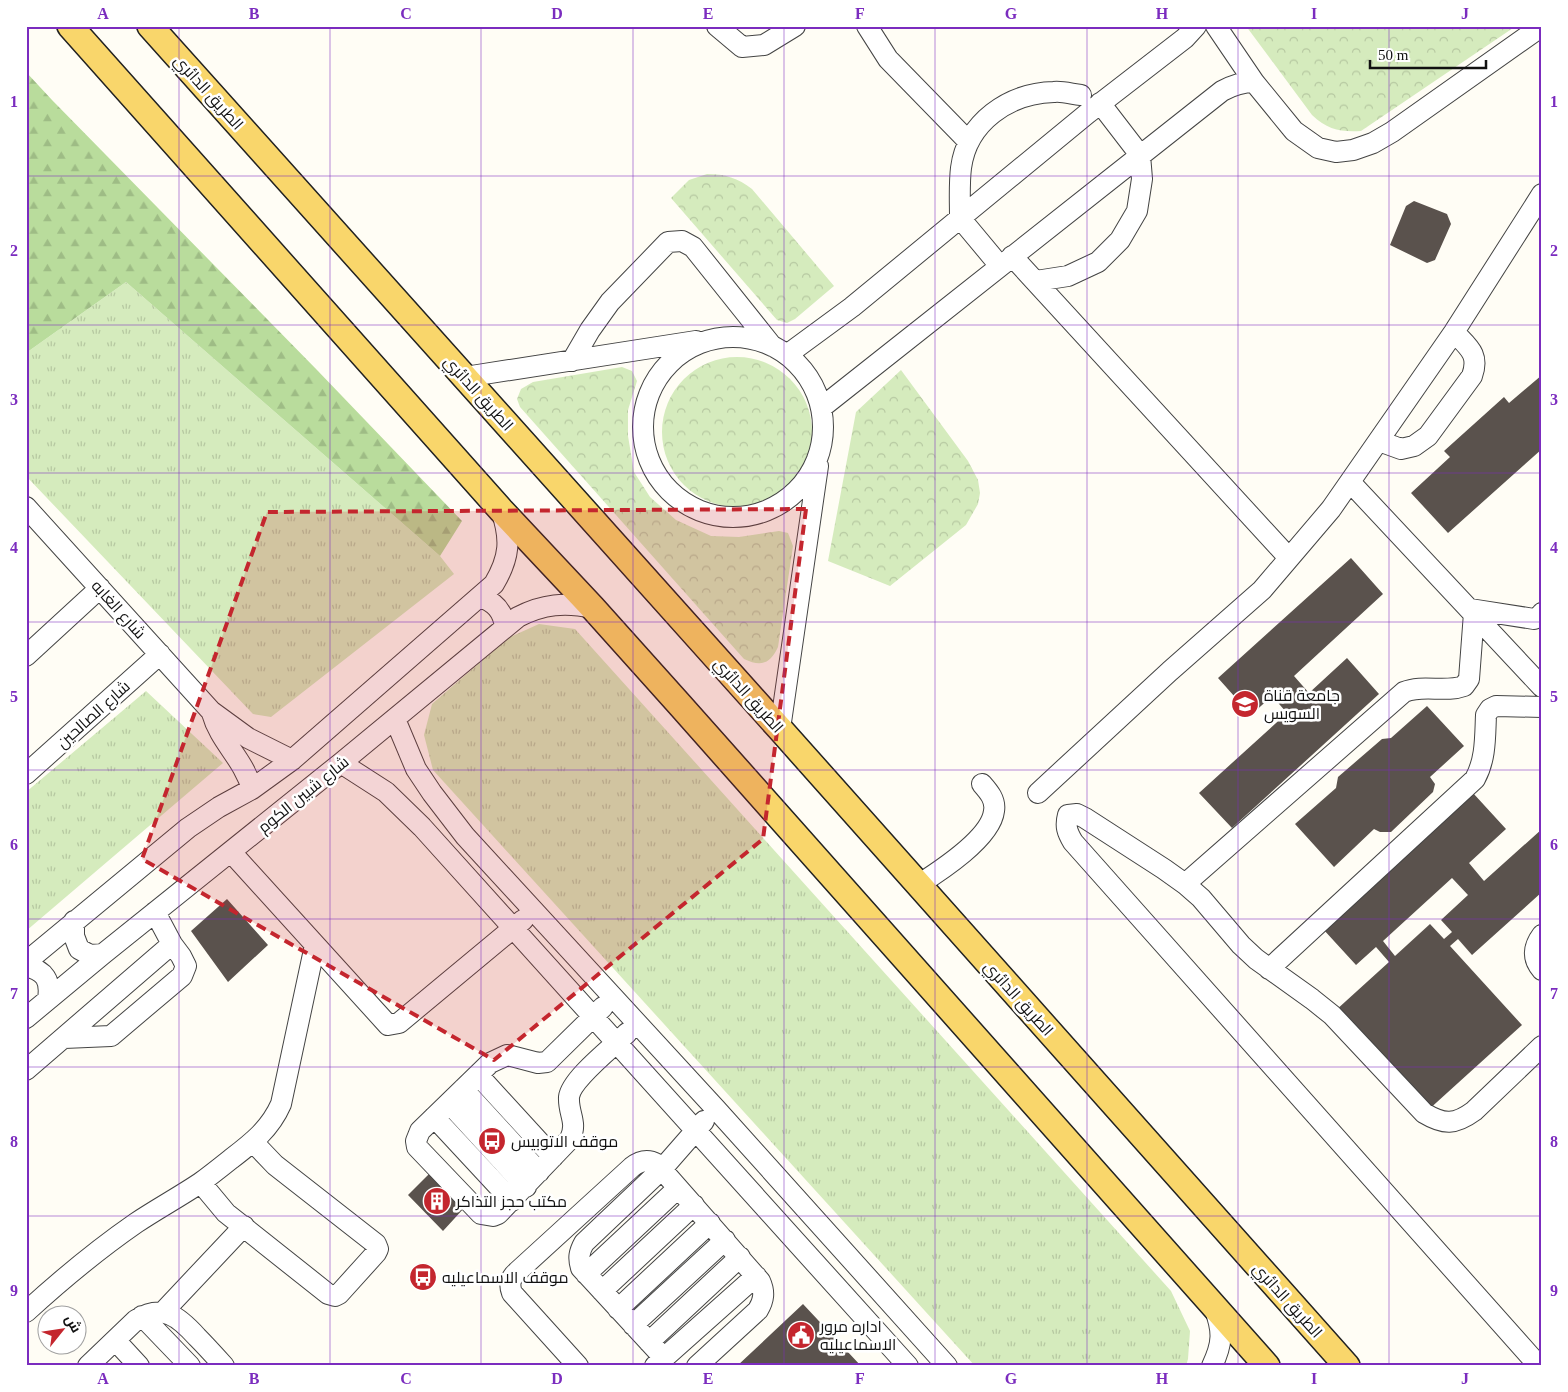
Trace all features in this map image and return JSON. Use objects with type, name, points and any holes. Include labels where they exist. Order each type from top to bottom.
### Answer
[{"type":"main road","points":[[70,26],[501,510],[593,608],[1266,1366]]},
{"type":"main road","name":"الطريق الدائري","points":[[150,26],[780,729],[1347,1366]]},
{"type":"street","points":[[717,26],[742,47],[764,45],[794,26]]},
{"type":"street","points":[[867,26],[888,59],[968,141]]},
{"type":"street","points":[[780,350],[852,307],[1100,103],[1185,38],[1196,26]]},
{"type":"street","points":[[1216,26],[1254,82],[1294,131],[1318,148],[1336,152],[1353,150],[1373,143],[1392,132],[1542,26]]},
{"type":"street","points":[[822,408],[1222,91],[1234,85],[1254,82]]},
{"type":"street","points":[[1080,95],[1055,92],[1030,94],[1007,103],[986,118],[968,141],[961,168],[960,218],[1006,261],[1036,281],[1289,558]]},
{"type":"street","points":[[1036,281],[1068,276],[1098,262],[1120,240],[1137,211],[1142,179],[1140,155],[1100,103]]},
{"type":"street","points":[[1038,793],[1170,671],[1262,590],[1331,510],[1454,332],[1542,194]]},
{"type":"street","points":[[572,361],[590,330],[610,302],[668,242],[682,241],[693,248],[780,350],[800,366],[813,386],[822,408],[824,430],[780,729]]},
{"type":"street","points":[[1379,441],[1401,449],[1414,446],[1428,436],[1472,376],[1476,366],[1476,358],[1454,332]]},
{"type":"street","points":[[465,377],[730,336],[752,338],[780,350]]},
{"type":"street","points":[[715,338],[690,347],[669,363],[653,384],[645,409],[643,436],[649,460],[662,483],[680,500],[703,512],[728,518],[752,516],[774,508],[794,494],[809,476],[820,455]]},
{"type":"street","points":[[1351,483],[1542,688]]},
{"type":"street","name":"شارع شبين الكوم","points":[[26,964],[74,921],[188,828],[219,807],[252,789],[292,760],[494,584],[504,567],[508,548],[507,528],[501,510]]},
{"type":"street","name":"شارع الغابه","points":[[30,519],[100,588],[211,711],[248,738],[292,760]]},
{"type":"street","points":[[26,656],[100,588]]},
{"type":"street","points":[[480,597],[493,603],[498,608],[505,627]]},
{"type":"street","name":"شارع شبين الكوم","points":[[26,1018],[395,719],[505,627],[532,610],[546,605],[570,604],[593,608]]},
{"type":"street","points":[[1472,611],[1534,619],[1542,613]]},
{"type":"street","points":[[1186,884],[1404,692],[1414,688],[1448,689],[1464,686],[1469,679],[1472,611]]},
{"type":"street","name":"شارع الصالحين","points":[[26,774],[160,654]]},
{"type":"street","points":[[1269,969],[1475,779],[1481,769],[1484,758],[1486,715],[1490,709],[1496,706],[1542,707]]},
{"type":"street","name":"شارع الغابه","points":[[211,711],[221,735],[243,766],[252,789]]},
{"type":"street","points":[[395,719],[416,769],[465,836],[716,1109],[947,1366]]},
{"type":"street","points":[[341,763],[386,792],[401,806],[908,1366]]},
{"type":"street","points":[[918,885],[962,853],[992,823],[995,809],[992,795],[982,784]]},
{"type":"street","points":[[1539,1366],[1073,842],[1065,824],[1068,815],[1077,814],[1085,818],[1186,884],[1201,898],[1242,945],[1269,969],[1332,1015],[1424,1113],[1436,1120],[1450,1122],[1463,1119],[1474,1111],[1542,1046]]},
{"type":"street","points":[[231,852],[384,1023],[392,1025],[399,1023],[534,911]]},
{"type":"street","points":[[64,1038],[111,1036],[182,976],[186,966],[155,912]]},
{"type":"street","points":[[74,921],[76,943],[79,949],[90,954],[103,954]]},
{"type":"street","points":[[1542,935],[1535,946],[1534,957],[1542,970]]},
{"type":"street","points":[[26,1070],[172,944]]},
{"type":"street","points":[[26,1312],[73,1270],[138,1222],[200,1182],[254,1142],[266,1129],[275,1117],[281,1104],[315,945]]},
{"type":"street","points":[[26,964],[45,976],[50,988],[48,999]]},
{"type":"street","points":[[613,996],[547,1062],[538,1064],[506,1055],[490,1063],[417,1136],[417,1147],[420,1151],[481,1214],[493,1216],[498,1214],[570,1139],[574,1125],[569,1100],[572,1088],[578,1078],[637,1023]]},
{"type":"street","points":[[478,1075],[546,1164]]},
{"type":"street","points":[[463,1089],[546,1164]]},
{"type":"street","points":[[448,1104],[526,1186]]},
{"type":"street","points":[[716,1109],[662,1169],[584,1244],[579,1251],[578,1260],[580,1268],[649,1342],[660,1362],[756,1276]]},
{"type":"street","points":[[434,1118],[512,1201]]},
{"type":"street","points":[[200,1182],[220,1206],[244,1226],[331,1296],[339,1294],[376,1253],[378,1249],[376,1244],[275,1165],[254,1142]]},
{"type":"street","points":[[578,1366],[512,1293],[510,1288],[511,1279],[516,1272],[638,1162],[644,1160],[651,1161],[662,1169],[740,1257],[764,1288],[762,1304],[758,1310],[697,1366]]},
{"type":"street","points":[[586,1274],[678,1188]]},
{"type":"street","points":[[602,1291],[694,1205]]},
{"type":"street","points":[[618,1309],[710,1223]]},
{"type":"street","points":[[163,1312],[244,1226]]},
{"type":"street","points":[[633,1325],[725,1240]]},
{"type":"street","points":[[649,1342],[740,1257]]},
{"type":"street","points":[[1212,1366],[1221,1344],[1220,1325],[1213,1305]]},
{"type":"street","points":[[99,1362],[115,1340],[142,1316],[163,1312],[182,1320],[224,1366]]},
{"type":"street","points":[[142,1316],[190,1366]]},
{"type":"street","points":[[115,1340],[139,1366]]},
{"type":"highlighted area","points":[[806,509],[763,839],[494,1060],[142,859],[267,512]]},
{"type":"green space","points":[[1246,26],[1516,26],[1361,131],[1354,131],[1329,127],[1312,115]]},
{"type":"green space","points":[[26,72],[462,521],[440,556],[126,282],[26,353]]},
{"type":"green space","points":[[707,174],[731,177],[752,189],[834,286],[795,319],[787,323],[777,320],[671,198],[689,180]]},
{"type":"green space","points":[[126,282],[440,556],[454,574],[271,717],[253,714],[26,476],[26,353]]},
{"type":"green space","points":[[737,357],[752,358],[766,363],[779,369],[790,379],[800,390],[806,403],[811,417],[811,447],[806,461],[800,474],[790,485],[779,495],[766,501],[752,506],[737,507],[722,506],[708,501],[695,495],[684,485],[674,474],[668,461],[663,447],[662,432],[663,417],[668,403],[674,390],[684,379],[695,369],[708,363],[722,358]]},
{"type":"green space","points":[[622,367],[632,371],[637,381],[628,410],[628,436],[634,472],[650,497],[676,520],[711,536],[739,537],[779,531],[788,533],[793,546],[778,647],[772,657],[764,662],[755,663],[744,659],[520,407],[517,399],[521,389],[533,382]]},
{"type":"green space","points":[[901,370],[968,461],[978,480],[980,493],[978,504],[966,525],[890,586],[828,561],[856,412]]},
{"type":"green space","points":[[539,624],[575,629],[1171,1291],[1190,1331],[1186,1366],[975,1366],[433,770],[424,735],[432,704],[508,638]]},
{"type":"green space","points":[[146,691],[223,763],[26,931],[26,792]]},
{"type":"building","points":[[1414,201],[1447,214],[1451,224],[1435,260],[1427,263],[1390,245],[1406,206]]},
{"type":"building","points":[[1542,375],[1542,449],[1448,533],[1411,493],[1450,457],[1444,451],[1504,397],[1509,403]]},
{"type":"building","points":[[1351,558],[1383,594],[1294,676],[1309,693],[1347,658],[1379,694],[1232,828],[1199,793],[1287,713],[1272,696],[1251,715],[1218,678]]},
{"type":"building","points":[[1427,706],[1464,746],[1430,777],[1435,784],[1433,792],[1391,832],[1380,832],[1374,829],[1334,867],[1295,824],[1336,788],[1338,777],[1382,739],[1391,738]]},
{"type":"building","points":[[1473,793],[1506,829],[1469,863],[1484,881],[1542,829],[1542,892],[1472,955],[1458,939],[1450,946],[1522,1025],[1426,1112],[1335,1011],[1389,962],[1376,947],[1356,965],[1323,929]],"holes":[[[1452,878],[1468,895],[1441,920],[1452,932],[1444,939],[1430,924],[1395,956],[1383,941]]]},
{"type":"building","points":[[227,899],[268,945],[228,982],[191,931]]},
{"type":"building","name":"مكتب حجز التذاكر","points":[[432,1171],[465,1207],[443,1231],[408,1195]]},
{"type":"building","name":"اداره مرور الاسماعيليه","points":[[803,1304],[861,1366],[737,1366]]},
{"type":"place","name":"جامعة قناة السويس","points":[[1245,704]]},
{"type":"place","name":"موقف الاتوبيس","points":[[492,1141]]},
{"type":"place","name":"مكتب حجز التذاكر","points":[[437,1201]]},
{"type":"place","name":"موقف الاسماعيليه","points":[[423,1277]]},
{"type":"place","name":"اداره مرور الاسماعيليه","points":[[801,1335]]}]
